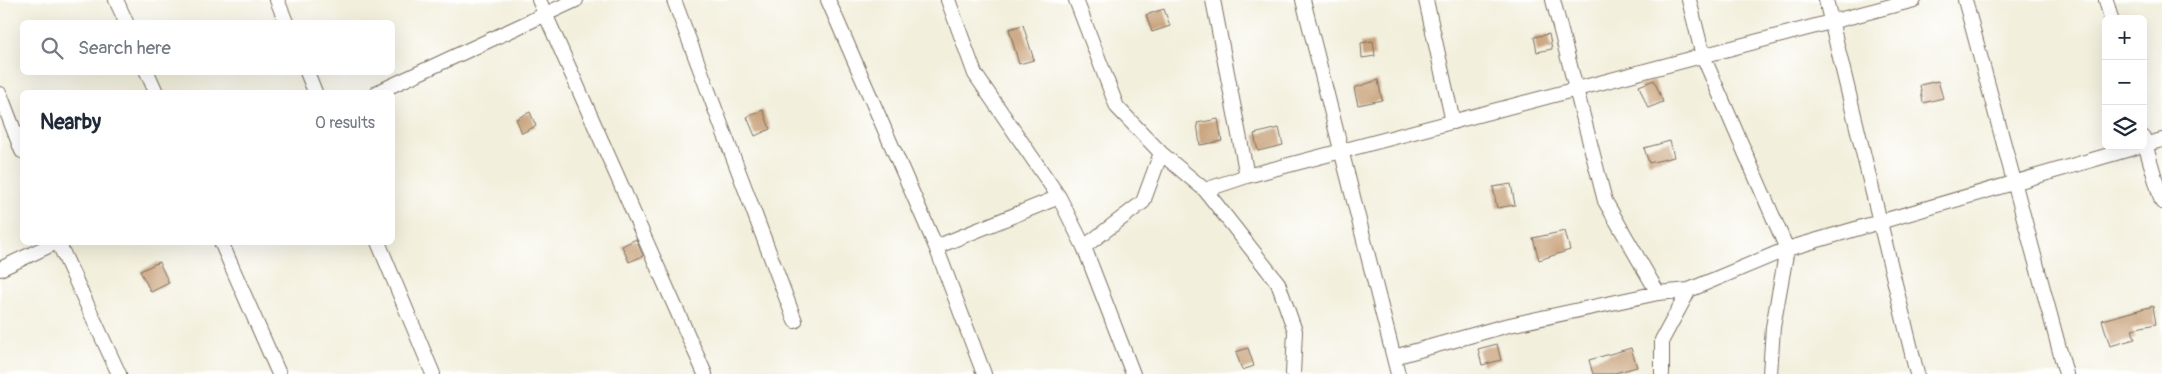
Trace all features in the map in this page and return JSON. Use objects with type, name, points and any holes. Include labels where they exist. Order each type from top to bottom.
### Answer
[{"type":"street","points":[[116,0],[125,20]]},
{"type":"street","points":[[276,0],[285,20]]},
{"type":"street","points":[[539,0],[705,374]]},
{"type":"street","points":[[382,90],[576,0]]},
{"type":"street","points":[[674,0],[796,321]]},
{"type":"street","points":[[828,0],[936,247],[984,374]]},
{"type":"street","points":[[948,0],[975,74],[1059,197],[1084,247],[1132,374]]},
{"type":"street","points":[[1076,0],[1117,107],[1204,190],[1278,283],[1295,330],[1292,374]]},
{"type":"street","points":[[1213,0],[1247,176]]},
{"type":"street","points":[[1303,0],[1398,374]]},
{"type":"street","points":[[1426,0],[1453,122]]},
{"type":"street","points":[[1552,0],[1605,201],[1658,293]]},
{"type":"street","points":[[1689,0],[1703,56],[1787,248],[1773,328],[1770,374]]},
{"type":"street","points":[[1826,0],[1917,374]]},
{"type":"street","points":[[1204,190],[1247,176],[1914,0]]},
{"type":"street","points":[[1965,0],[2066,374]]},
{"type":"street","points":[[2106,0],[2110,15]]},
{"type":"street","points":[[148,75],[155,90]]},
{"type":"street","points":[[307,75],[314,90]]},
{"type":"street","points":[[0,94],[20,146]]},
{"type":"street","points":[[2147,142],[2162,140]]},
{"type":"street","points":[[1394,357],[1505,326],[1658,293],[1689,290],[1787,248],[2120,150]]},
{"type":"street","points":[[2145,150],[2162,202]]},
{"type":"street","points":[[1084,247],[1143,202],[1162,152]]},
{"type":"street","points":[[936,247],[1059,197]]},
{"type":"street","points":[[0,269],[52,245]]},
{"type":"street","points":[[59,245],[119,374]]},
{"type":"street","points":[[222,245],[279,374]]},
{"type":"street","points":[[379,245],[433,374]]},
{"type":"street","points":[[1662,374],[1662,340],[1689,290]]},
{"type":"building","points":[[1164,9],[1170,26],[1152,32],[1146,15]]},
{"type":"building","points":[[1023,25],[1034,60],[1019,64],[1009,29]]},
{"type":"building","points":[[1549,34],[1552,49],[1537,52],[1534,37]]},
{"type":"building","points":[[1373,41],[1375,56],[1362,58],[1361,43]]},
{"type":"building","points":[[1378,80],[1382,100],[1358,105],[1354,88]]},
{"type":"building","points":[[1654,80],[1663,102],[1648,108],[1639,86]]},
{"type":"building","points":[[1938,81],[1943,98],[1923,103],[1920,85]]},
{"type":"building","points":[[763,110],[770,129],[755,136],[747,117]]},
{"type":"building","points":[[530,112],[536,126],[522,133],[516,119]]},
{"type":"building","points":[[1218,119],[1222,141],[1200,145],[1197,123]]},
{"type":"building","points":[[1279,128],[1283,145],[1258,151],[1254,134]]},
{"type":"building","points":[[1670,141],[1674,157],[1649,163],[1644,148]]},
{"type":"building","points":[[1511,184],[1515,205],[1497,208],[1493,187]]},
{"type":"building","points":[[1565,231],[1570,250],[1539,260],[1533,238]]},
{"type":"building","points":[[636,239],[643,256],[629,262],[622,246]]},
{"type":"building","points":[[159,262],[169,283],[151,292],[140,271]]},
{"type":"building","points":[[2153,306],[2156,324],[2132,329],[2135,339],[2110,346],[2102,320]]},
{"type":"building","points":[[1497,344],[1501,360],[1482,365],[1478,349]]},
{"type":"building","points":[[1248,348],[1254,366],[1242,370],[1236,352]]},
{"type":"building","points":[[1631,348],[1637,367],[1611,374],[1593,374],[1589,360]]}]
